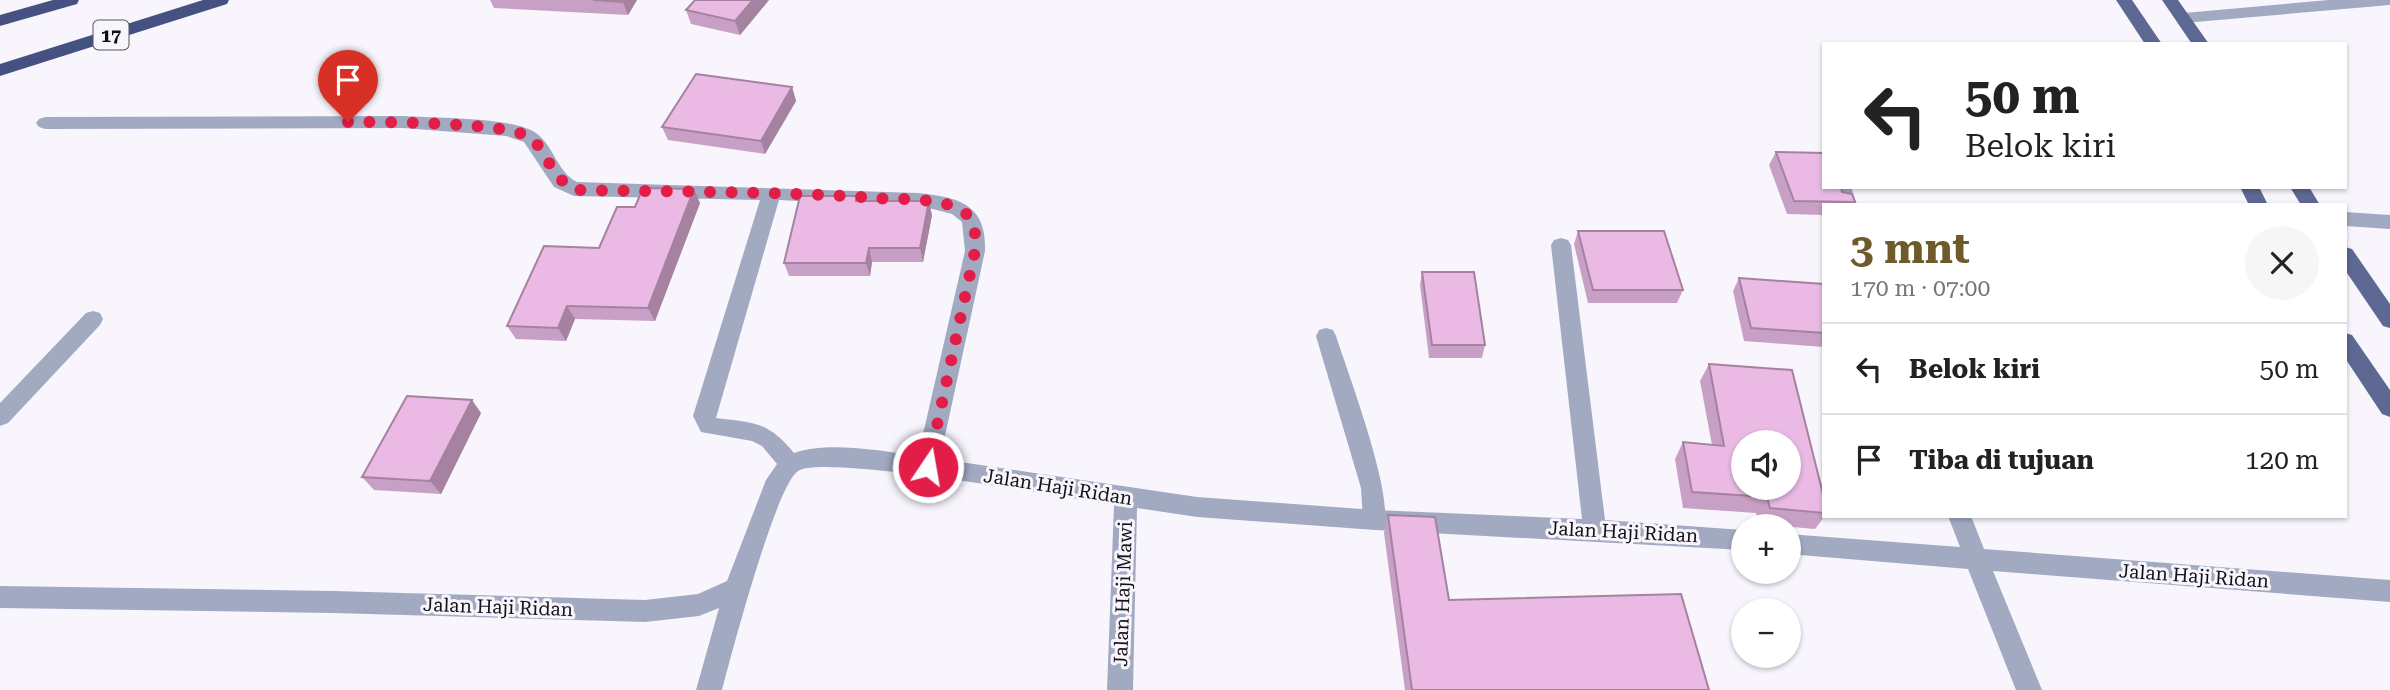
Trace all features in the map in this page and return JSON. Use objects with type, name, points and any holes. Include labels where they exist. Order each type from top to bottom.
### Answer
[{"type":"highway","points":[[0,21],[71,0]]},
{"type":"highway","name":"17","points":[[0,70],[221,0]]},
{"type":"main road","points":[[2124,0],[2153,42]]},
{"type":"main road","points":[[2170,0],[2200,42]]},
{"type":"main road","points":[[2347,257],[2390,320]]},
{"type":"main road","points":[[2347,346],[2390,408]]},
{"type":"street","points":[[2184,18],[2388,0]]},
{"type":"street","points":[[45,123],[403,122],[508,130],[530,138],[561,182],[574,190],[771,194],[940,202],[961,210],[971,219],[976,233],[975,251],[928,467]]},
{"type":"street","points":[[709,690],[736,589],[747,567],[777,480],[790,464],[770,439],[755,432],[709,426],[704,416],[771,194]]},
{"type":"street","points":[[2347,219],[2390,222]]},
{"type":"street","points":[[1561,245],[1595,530]]},
{"type":"street","points":[[0,417],[93,319]]},
{"type":"street","points":[[1326,336],[1372,488],[1375,520]]},
{"type":"street","name":"Jalan Haji Ridan","points":[[790,464],[810,457],[838,457],[928,467],[1197,507],[1375,520],[1731,539]]},
{"type":"street","name":"Jalan Haji Mawi","points":[[1120,690],[1126,498]]},
{"type":"street","points":[[1960,518],[2029,690]]},
{"type":"street","name":"Jalan Haji Ridan","points":[[1801,545],[2390,591]]},
{"type":"street","name":"Jalan Haji Ridan","points":[[0,597],[333,601],[645,611],[699,605],[736,589]]},
{"type":"building","points":[[593,0],[624,0],[623,2]]},
{"type":"building","points":[[695,0],[753,0],[735,21],[686,10]]},
{"type":"building","points":[[696,74],[792,87],[761,141],[662,127]]},
{"type":"building","points":[[1776,152],[1822,153],[1822,189],[1841,189],[1842,192],[1852,194],[1855,202],[1794,201]]},
{"type":"building","points":[[643,188],[694,189],[648,308],[567,306],[558,328],[507,326],[544,246],[599,248],[617,207],[635,207]]},
{"type":"building","points":[[800,196],[857,196],[856,201],[929,201],[920,248],[869,248],[866,263],[784,263]]},
{"type":"building","points":[[1578,231],[1664,231],[1683,290],[1593,290]]},
{"type":"building","points":[[1422,272],[1474,272],[1485,345],[1432,345]]},
{"type":"building","points":[[1739,278],[1822,284],[1822,333],[1751,328]]},
{"type":"building","points":[[1709,364],[1792,370],[1822,490],[1822,513],[1770,508],[1768,500],[1801,500],[1801,430],[1731,430],[1731,495],[1692,492],[1683,442],[1724,446]]},
{"type":"building","points":[[407,396],[472,400],[430,481],[362,477]]},
{"type":"building","points":[[1388,515],[1435,517],[1449,600],[1681,594],[1709,690],[1412,690]]},
{"type":"route","points":[[348,122],[403,122],[508,130],[530,138],[561,182],[574,190],[837,195],[940,202],[961,210],[971,219],[976,233],[975,251],[928,467]]}]
